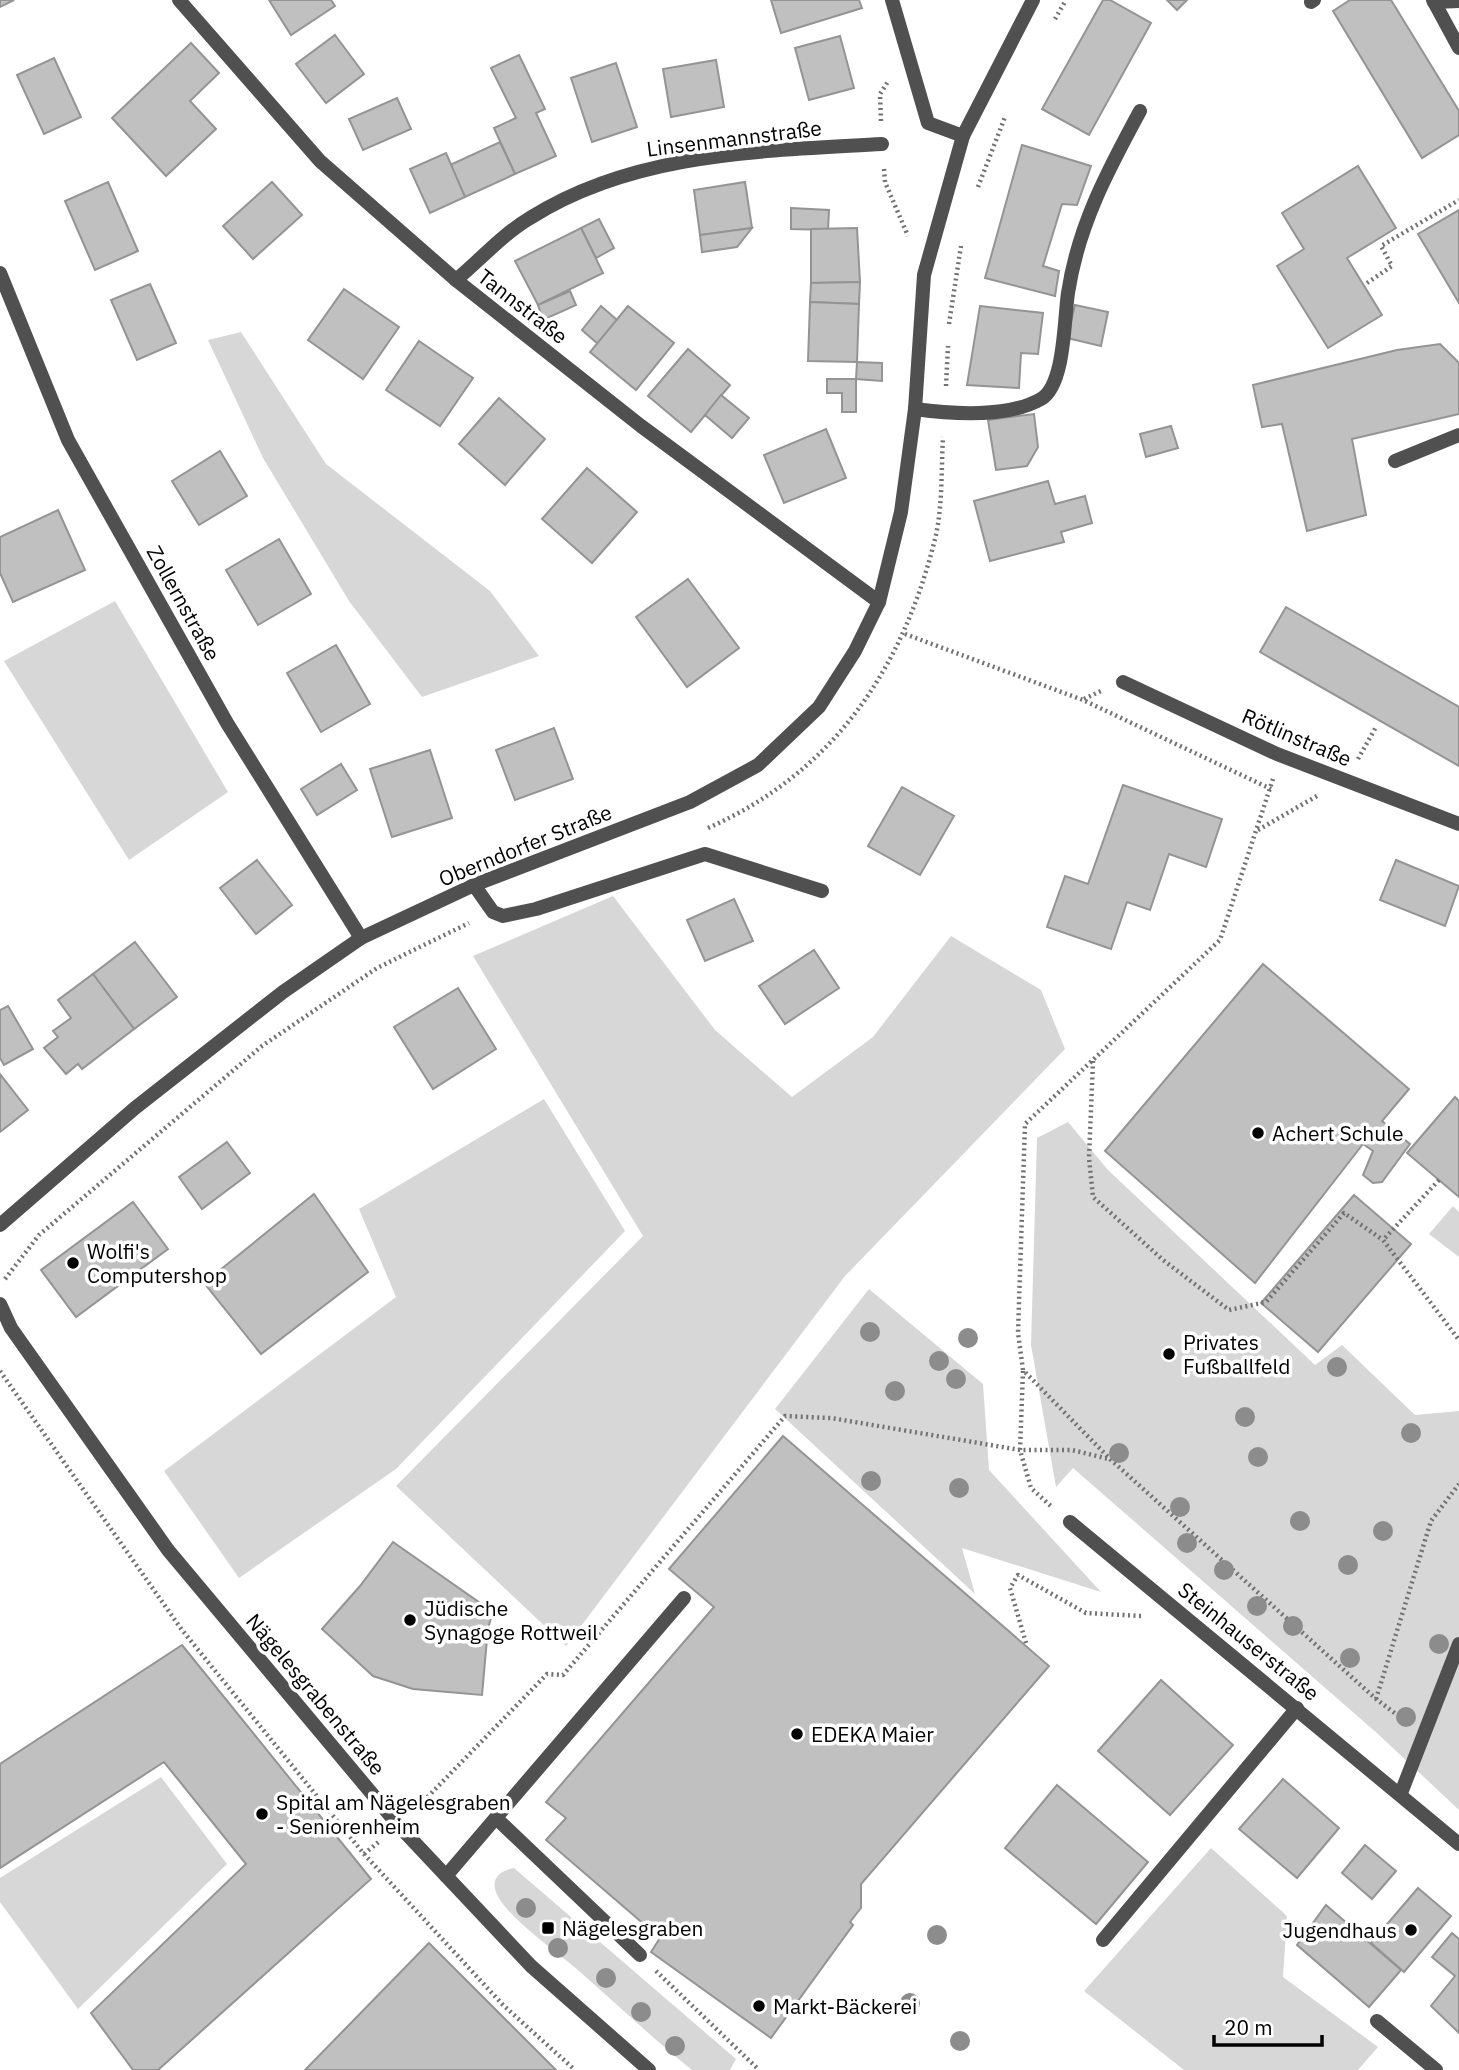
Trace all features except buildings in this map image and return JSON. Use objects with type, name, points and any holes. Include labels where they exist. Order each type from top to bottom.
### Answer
[{"type":"street","name":"Tannstraße","points":[[179,0],[320,161],[456,280],[641,426],[879,602]]},
{"type":"street","points":[[891,0],[929,123],[963,136]]},
{"type":"street","name":"Oberndorfer Straße","points":[[0,1226],[135,1108],[283,992],[361,938],[474,886],[690,802],[758,765],[819,707],[855,651],[879,602],[901,512],[915,409],[924,275],[963,136],[1033,0]]},
{"type":"street","points":[[1459,1],[1433,1],[1459,48]]},
{"type":"street","points":[[915,409],[945,414],[1001,411],[1042,398],[1057,375],[1077,241],[1103,177],[1140,111]]},
{"type":"street","name":"Linsenmannstraße","points":[[456,280],[529,218],[587,189],[656,166],[766,151],[882,144]]},
{"type":"street","name":"Zollernstraße","points":[[0,273],[68,440],[227,723],[361,938]]},
{"type":"street","points":[[1395,461],[1459,435]]},
{"type":"street","name":"Rötlinstraße","points":[[1123,682],[1278,754],[1459,824]]},
{"type":"street","points":[[474,886],[493,912],[503,916],[536,909],[705,854],[822,891]]},
{"type":"street","name":"Nägelesgrabenstraße","points":[[0,1304],[11,1328],[168,1550],[399,1826],[531,1966],[649,2070]]},
{"type":"street","name":"Steinhauserstraße","points":[[1070,1522],[1401,1793],[1459,1844]]},
{"type":"street","points":[[446,1876],[684,1598]]},
{"type":"street","points":[[1401,1793],[1459,1644]]},
{"type":"street","points":[[1103,1940],[1297,1708]]},
{"type":"street","points":[[496,1818],[640,1955]]},
{"type":"street","points":[[1377,2021],[1436,2070]]},
{"type":"path","points":[[976,194],[989,156]]},
{"type":"path","points":[[1367,283],[1392,266],[1381,246],[1459,200]]},
{"type":"path","points":[[698,832],[733,817],[787,782],[839,736],[867,700],[905,634],[935,541],[949,325],[964,232]]},
{"type":"path","points":[[905,634],[1083,700],[1271,789],[1220,940],[1025,1124],[1018,1334],[1023,1370],[1020,1450],[1031,1488],[1070,1522]]},
{"type":"path","points":[[1257,830],[1346,780],[1376,727]]},
{"type":"path","points":[[0,1285],[39,1235],[262,1046],[377,968],[493,912]]},
{"type":"path","points":[[1093,1061],[1089,1158],[1093,1197],[1163,1260],[1229,1310],[1266,1302],[1344,1213],[1383,1240],[1459,1340]]},
{"type":"path","points":[[1383,1240],[1439,1180]]},
{"type":"path","points":[[1023,1370],[1110,1459],[1376,1699],[1423,1734]]},
{"type":"path","points":[[0,1371],[182,1630],[364,1854],[503,2005],[575,2070]]},
{"type":"path","points":[[399,1826],[547,1674],[563,1675],[785,1416],[831,1418],[1020,1450],[1072,1450],[1110,1459]]},
{"type":"path","points":[[1376,1699],[1431,1521],[1459,1484]]},
{"type":"path","points":[[1026,1643],[1010,1588],[1018,1575],[1086,1612],[1154,1617],[1176,1608]]},
{"type":"path","points":[[640,1955],[757,2069]]},
{"type":"shaded area","points":[[241,332],[326,464],[490,591],[539,656],[422,697],[349,601],[263,458],[208,340]]},
{"type":"shaded area","points":[[115,601],[228,792],[129,860],[4,661]]},
{"type":"shaded area","points":[[613,896],[715,1030],[792,1097],[873,1037],[951,936],[1041,990],[1065,1049],[845,1276],[566,1646],[396,1486],[643,1236],[473,956]]},
{"type":"shaded area","points":[[544,1099],[625,1231],[396,1469],[239,1578],[164,1471],[396,1297],[359,1209]]},
{"type":"shaded area","points":[[1068,1122],[1108,1170],[1315,1365],[1342,1345],[1415,1415],[1459,1411],[1459,1810],[1378,1734],[1073,1468],[1056,1487],[1031,1345],[1037,1138]]},
{"type":"shaded area","points":[[1453,1206],[1459,1212],[1459,1257],[1429,1234]]},
{"type":"shaded area","points":[[869,1289],[983,1384],[989,1470],[1101,1592],[962,1548],[975,1594],[775,1409]]},
{"type":"shaded area","points":[[161,1777],[227,1864],[78,2009],[0,1902],[0,1878]]},
{"type":"shaded area","points":[[1211,1848],[1287,1916],[1283,1977],[1378,2047],[1358,2070],[1184,2070],[1084,1991]]},
{"type":"shaded area","points":[[514,1868],[736,2059],[730,2070],[692,2070],[519,1921],[499,1899],[495,1889],[499,1874]]},
{"type":"place","name":"Achert Schule","points":[[1258,1133]]},
{"type":"place","name":"Wolfi's Computershop","points":[[73,1263]]},
{"type":"place","name":"Privates Fußballfeld","points":[[1169,1354]]},
{"type":"place","name":"Jüdische Synagoge Rottweil","points":[[410,1620]]},
{"type":"place","name":"EDEKA Maier","points":[[797,1734]]},
{"type":"place","name":"Spital am Nägelesgraben - Seniorenheim","points":[[262,1814]]},
{"type":"place","name":"Nägelesgraben","points":[[548,1928]]},
{"type":"place","name":"Jugendhaus","points":[[1411,1930]]},
{"type":"place","name":"Markt-Bäckerei","points":[[759,2006]]}]
